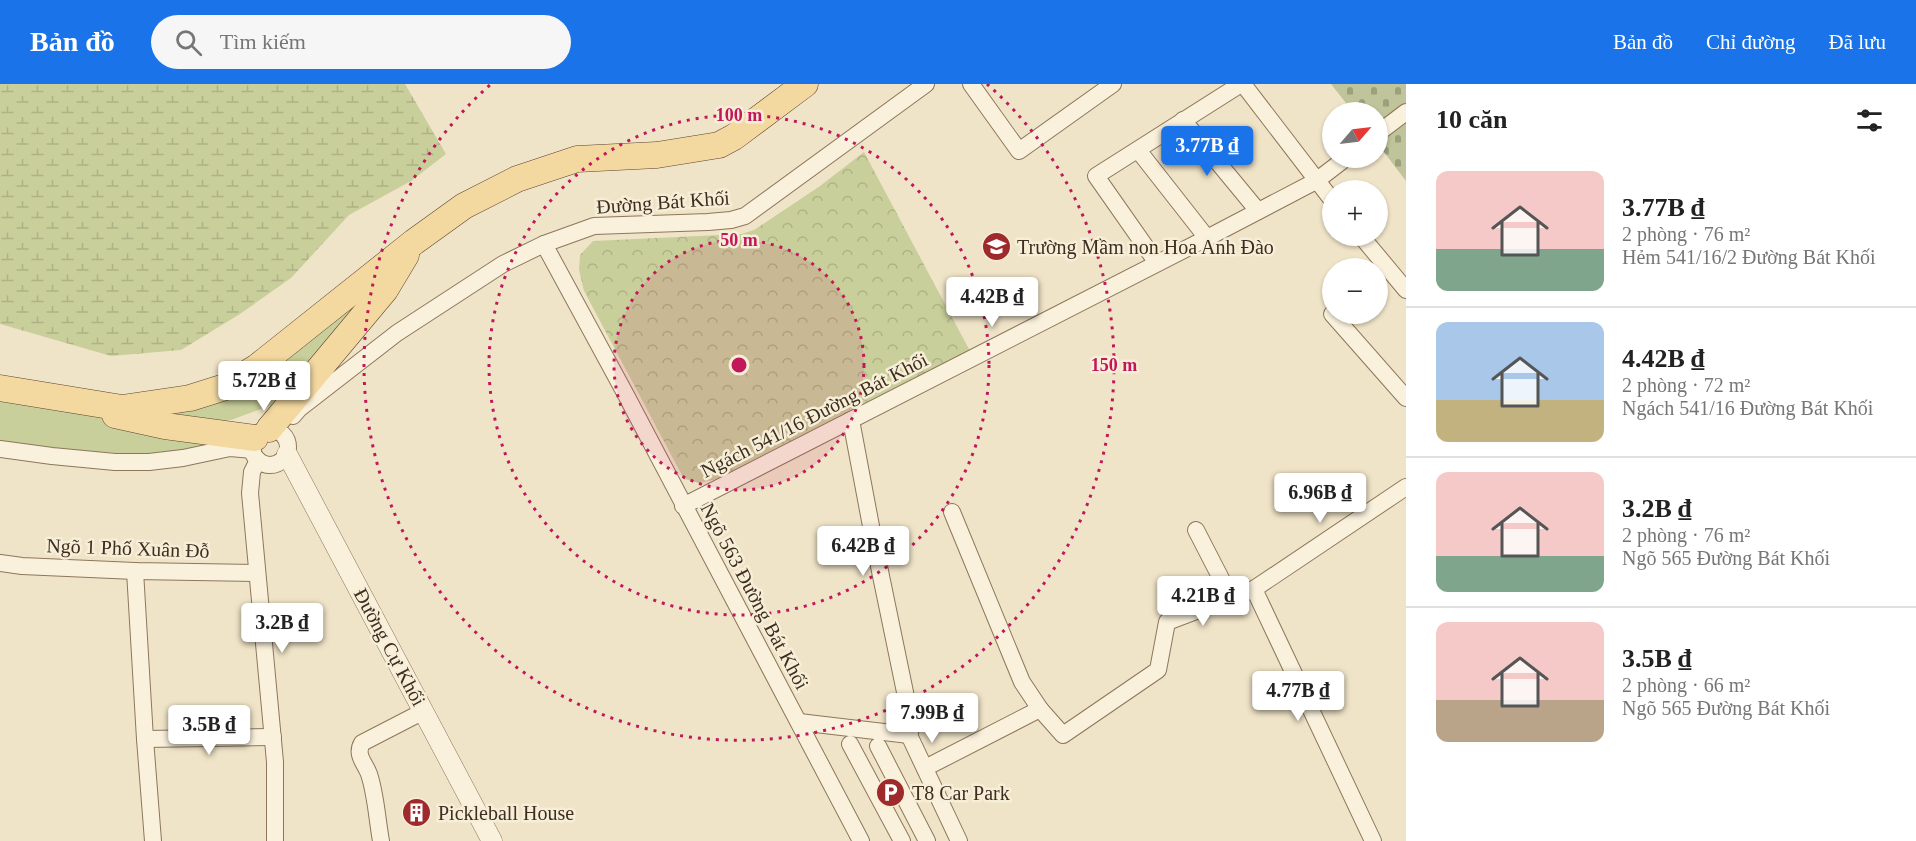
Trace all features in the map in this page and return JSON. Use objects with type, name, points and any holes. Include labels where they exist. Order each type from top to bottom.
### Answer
[{"type":"main road","points":[[0,388],[122,408],[190,398],[225,387],[257,367],[414,242],[464,207],[517,179],[577,159],[657,155],[719,145],[734,137],[805,84]]},
{"type":"main road","points":[[61,398],[135,420],[263,442],[385,290],[414,242]]},
{"type":"street","name":"Đường Bát Khối","points":[[263,442],[298,409],[397,333],[503,264],[544,244],[594,226],[708,222],[745,216],[926,84]]},
{"type":"street","points":[[971,84],[1019,151],[1113,84]]},
{"type":"street","points":[[1157,262],[1096,176],[1242,84],[1322,188]]},
{"type":"street","points":[[1388,126],[1406,112]]},
{"type":"street","points":[[1183,120],[1258,211]]},
{"type":"street","points":[[1138,150],[1207,238]]},
{"type":"street","name":"Ngách 541/16 Đường Bát Khối","points":[[683,506],[1207,238],[1316,181],[1333,168]]},
{"type":"street","name":"Ngõ 563 Đường Bát Khối","points":[[544,244],[861,841]]},
{"type":"street","points":[[1370,246],[1404,282]]},
{"type":"street","points":[[1341,324],[1406,398]]},
{"type":"street","points":[[851,420],[912,726],[909,735],[959,841]]},
{"type":"street","points":[[0,448],[115,462],[150,462],[183,458],[263,442],[288,443],[287,454],[281,462],[274,465],[263,463],[263,442]]},
{"type":"street","points":[[263,442],[252,472],[250,493],[273,737],[275,841]]},
{"type":"street","name":"Đường Cự Khối","points":[[287,454],[492,841]]},
{"type":"street","points":[[952,512],[1022,682],[1040,709],[1063,735],[1158,670],[1167,622],[1254,589],[1406,488]]},
{"type":"street","points":[[1197,530],[1231,598]]},
{"type":"street","name":"Ngõ 1 Phố Xuân Đỗ","points":[[0,563],[135,571],[256,573]]},
{"type":"street","points":[[135,571],[153,841]]},
{"type":"street","points":[[1254,589],[1373,841]]},
{"type":"street","points":[[925,768],[1040,709]]},
{"type":"street","points":[[381,841],[373,791],[369,774],[360,756],[360,747],[363,743],[424,711]]},
{"type":"street","points":[[799,722],[909,735]]},
{"type":"street","points":[[145,740],[273,737]]},
{"type":"street","points":[[850,744],[902,841]]},
{"type":"street","points":[[878,746],[927,841]]},
{"type":"green space","points":[[0,84],[405,84],[446,154],[411,181],[349,215],[291,278],[240,314],[181,350],[111,356],[0,324]]},
{"type":"green space","points":[[1331,84],[1406,84],[1406,181],[1388,157],[1388,102],[1345,102]]},
{"type":"green space","points":[[864,152],[970,351],[721,478],[699,483],[684,479],[584,291],[579,270],[580,255],[593,241],[741,234],[754,230],[820,186]]},
{"type":"green space","points":[[380,280],[274,404],[220,422],[132,413],[181,404]]},
{"type":"green space","points":[[0,392],[199,438],[211,446],[146,455],[67,450],[0,441]]},
{"type":"place","name":"Trường Mầm non Hoa Anh Đào","points":[[996,247]]},
{"type":"place","name":"T8 Car Park","points":[[891,793]]},
{"type":"place","name":"Pickleball House","points":[[417,813]]}]
